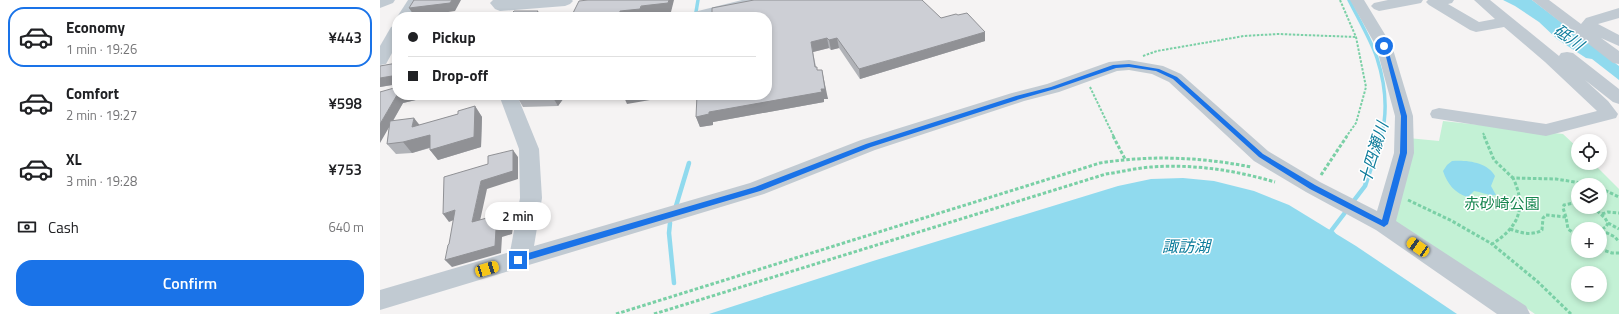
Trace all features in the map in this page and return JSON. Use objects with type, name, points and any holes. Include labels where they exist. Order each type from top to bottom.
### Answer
[{"type":"street","points":[[380,3],[388,0]]},
{"type":"street","points":[[408,12],[414,0]]},
{"type":"street","points":[[501,0],[498,3],[500,6],[566,1]]},
{"type":"street","points":[[1357,0],[1384,46],[1404,116],[1404,153],[1393,193],[1379,221]]},
{"type":"street","points":[[1379,6],[1416,0]]},
{"type":"street","points":[[1447,0],[1434,2],[1476,27],[1508,22]]},
{"type":"street","points":[[1439,114],[1546,130],[1609,114],[1602,105],[1579,84],[1481,0]]},
{"type":"street","points":[[1497,0],[1619,98]]},
{"type":"street","points":[[1539,0],[1619,60]]},
{"type":"street","points":[[556,12],[566,1]]},
{"type":"street","points":[[710,12],[751,1]]},
{"type":"street","points":[[1592,21],[1619,13]]},
{"type":"street","points":[[1574,26],[1590,25],[1619,41]]},
{"type":"street","points":[[380,60],[392,39]]},
{"type":"street","points":[[380,300],[757,189],[868,145],[1086,77],[1115,66],[1129,65],[1157,70],[1175,78],[1261,156],[1318,189],[1379,221],[1517,314]]},
{"type":"street","points":[[510,100],[529,149],[531,198],[521,254]]},
{"type":"path","points":[[1318,189],[1356,123],[1366,86],[1356,37],[1340,0]]},
{"type":"path","points":[[1129,65],[1136,59],[1157,50],[1244,36],[1278,34],[1356,37]]},
{"type":"path","points":[[1086,77],[1101,113],[1125,159]]},
{"type":"path","points":[[1478,120],[1494,160],[1513,178],[1519,189],[1522,204],[1521,213],[1510,229],[1498,241],[1492,244]]},
{"type":"path","points":[[616,314],[1100,163],[1125,159],[1190,157],[1221,160],[1254,168]]},
{"type":"path","points":[[654,314],[1106,174],[1150,167],[1192,166],[1222,169],[1252,175],[1281,184]]},
{"type":"path","points":[[1513,178],[1556,179],[1571,181]]},
{"type":"path","points":[[1607,191],[1619,197]]},
{"type":"path","points":[[1393,193],[1452,221],[1492,244],[1538,282],[1570,314]]},
{"type":"path","points":[[1571,203],[1564,204],[1563,208],[1568,229],[1571,231]]},
{"type":"path","points":[[1607,212],[1619,213]]},
{"type":"path","points":[[1602,214],[1608,223],[1619,229]]},
{"type":"path","points":[[1510,229],[1519,232],[1538,233],[1542,230],[1543,218],[1546,215],[1566,217]]},
{"type":"path","points":[[1607,233],[1616,237],[1619,242]]},
{"type":"path","points":[[1607,251],[1619,253]]},
{"type":"green space","name":"赤砂崎公園","points":[[1443,121],[1563,134],[1571,141],[1571,170],[1600,170],[1619,189],[1619,314],[1535,314],[1495,287],[1391,223],[1408,138],[1439,141]]},
{"type":"water","name":"砥川","points":[[1503,0],[1532,0],[1619,66],[1619,80],[1592,59],[1586,58],[1557,39],[1539,22]]},
{"type":"water","points":[[1452,161],[1476,163],[1491,171],[1495,176],[1491,186],[1496,195],[1474,191],[1468,197],[1455,191],[1449,184],[1443,171]]},
{"type":"water","name":"諏訪湖","points":[[1183,178],[1214,181],[1254,191],[1289,205],[1356,246],[1457,314],[709,314],[873,261],[1118,186],[1151,179]]},
{"type":"building","points":[[414,0],[452,0],[450,3],[409,8]]},
{"type":"building","points":[[669,0],[668,3],[641,6],[640,9],[574,12],[579,1]]},
{"type":"building","points":[[754,0],[922,0],[941,18],[967,13],[985,32],[859,69],[837,38],[829,40],[827,38],[811,42],[815,67],[817,67],[817,70],[822,70],[825,89],[821,89],[822,92],[709,112],[709,114],[696,117],[697,100],[772,100],[772,12],[712,12],[712,8]]},
{"type":"building","points":[[514,11],[538,11],[537,12],[513,12]]},
{"type":"building","points":[[392,64],[392,76],[380,78],[380,66]]},
{"type":"building","points":[[392,89],[392,100],[394,100],[380,124],[380,92]]},
{"type":"building","points":[[475,106],[474,137],[430,150],[430,135],[403,142],[387,144],[390,121],[414,118],[412,127],[458,114],[458,111]]},
{"type":"building","points":[[513,150],[513,171],[481,181],[472,222],[509,212],[506,226],[496,229],[495,246],[445,260],[455,210],[443,214],[444,177],[488,164],[488,156]]},
{"type":"waterway","points":[[696,12],[698,0]]},
{"type":"waterway","name":"十四瀬川","points":[[1349,0],[1371,44],[1380,68],[1385,98],[1381,137]]},
{"type":"waterway","name":"十四瀬川","points":[[1352,203],[1365,186],[1381,136]]},
{"type":"waterway","points":[[676,206],[689,163]]},
{"type":"waterway","name":"十四瀬川","points":[[1334,235],[1331,231],[1347,210]]},
{"type":"waterway","points":[[670,223],[669,233],[674,283]]},
{"type":"route","points":[[518,260],[757,189],[790,178],[868,145],[1018,97],[1053,88],[1115,66],[1129,65],[1157,70],[1175,78],[1261,156],[1313,187],[1384,224],[1404,153],[1404,116],[1384,46]]}]
